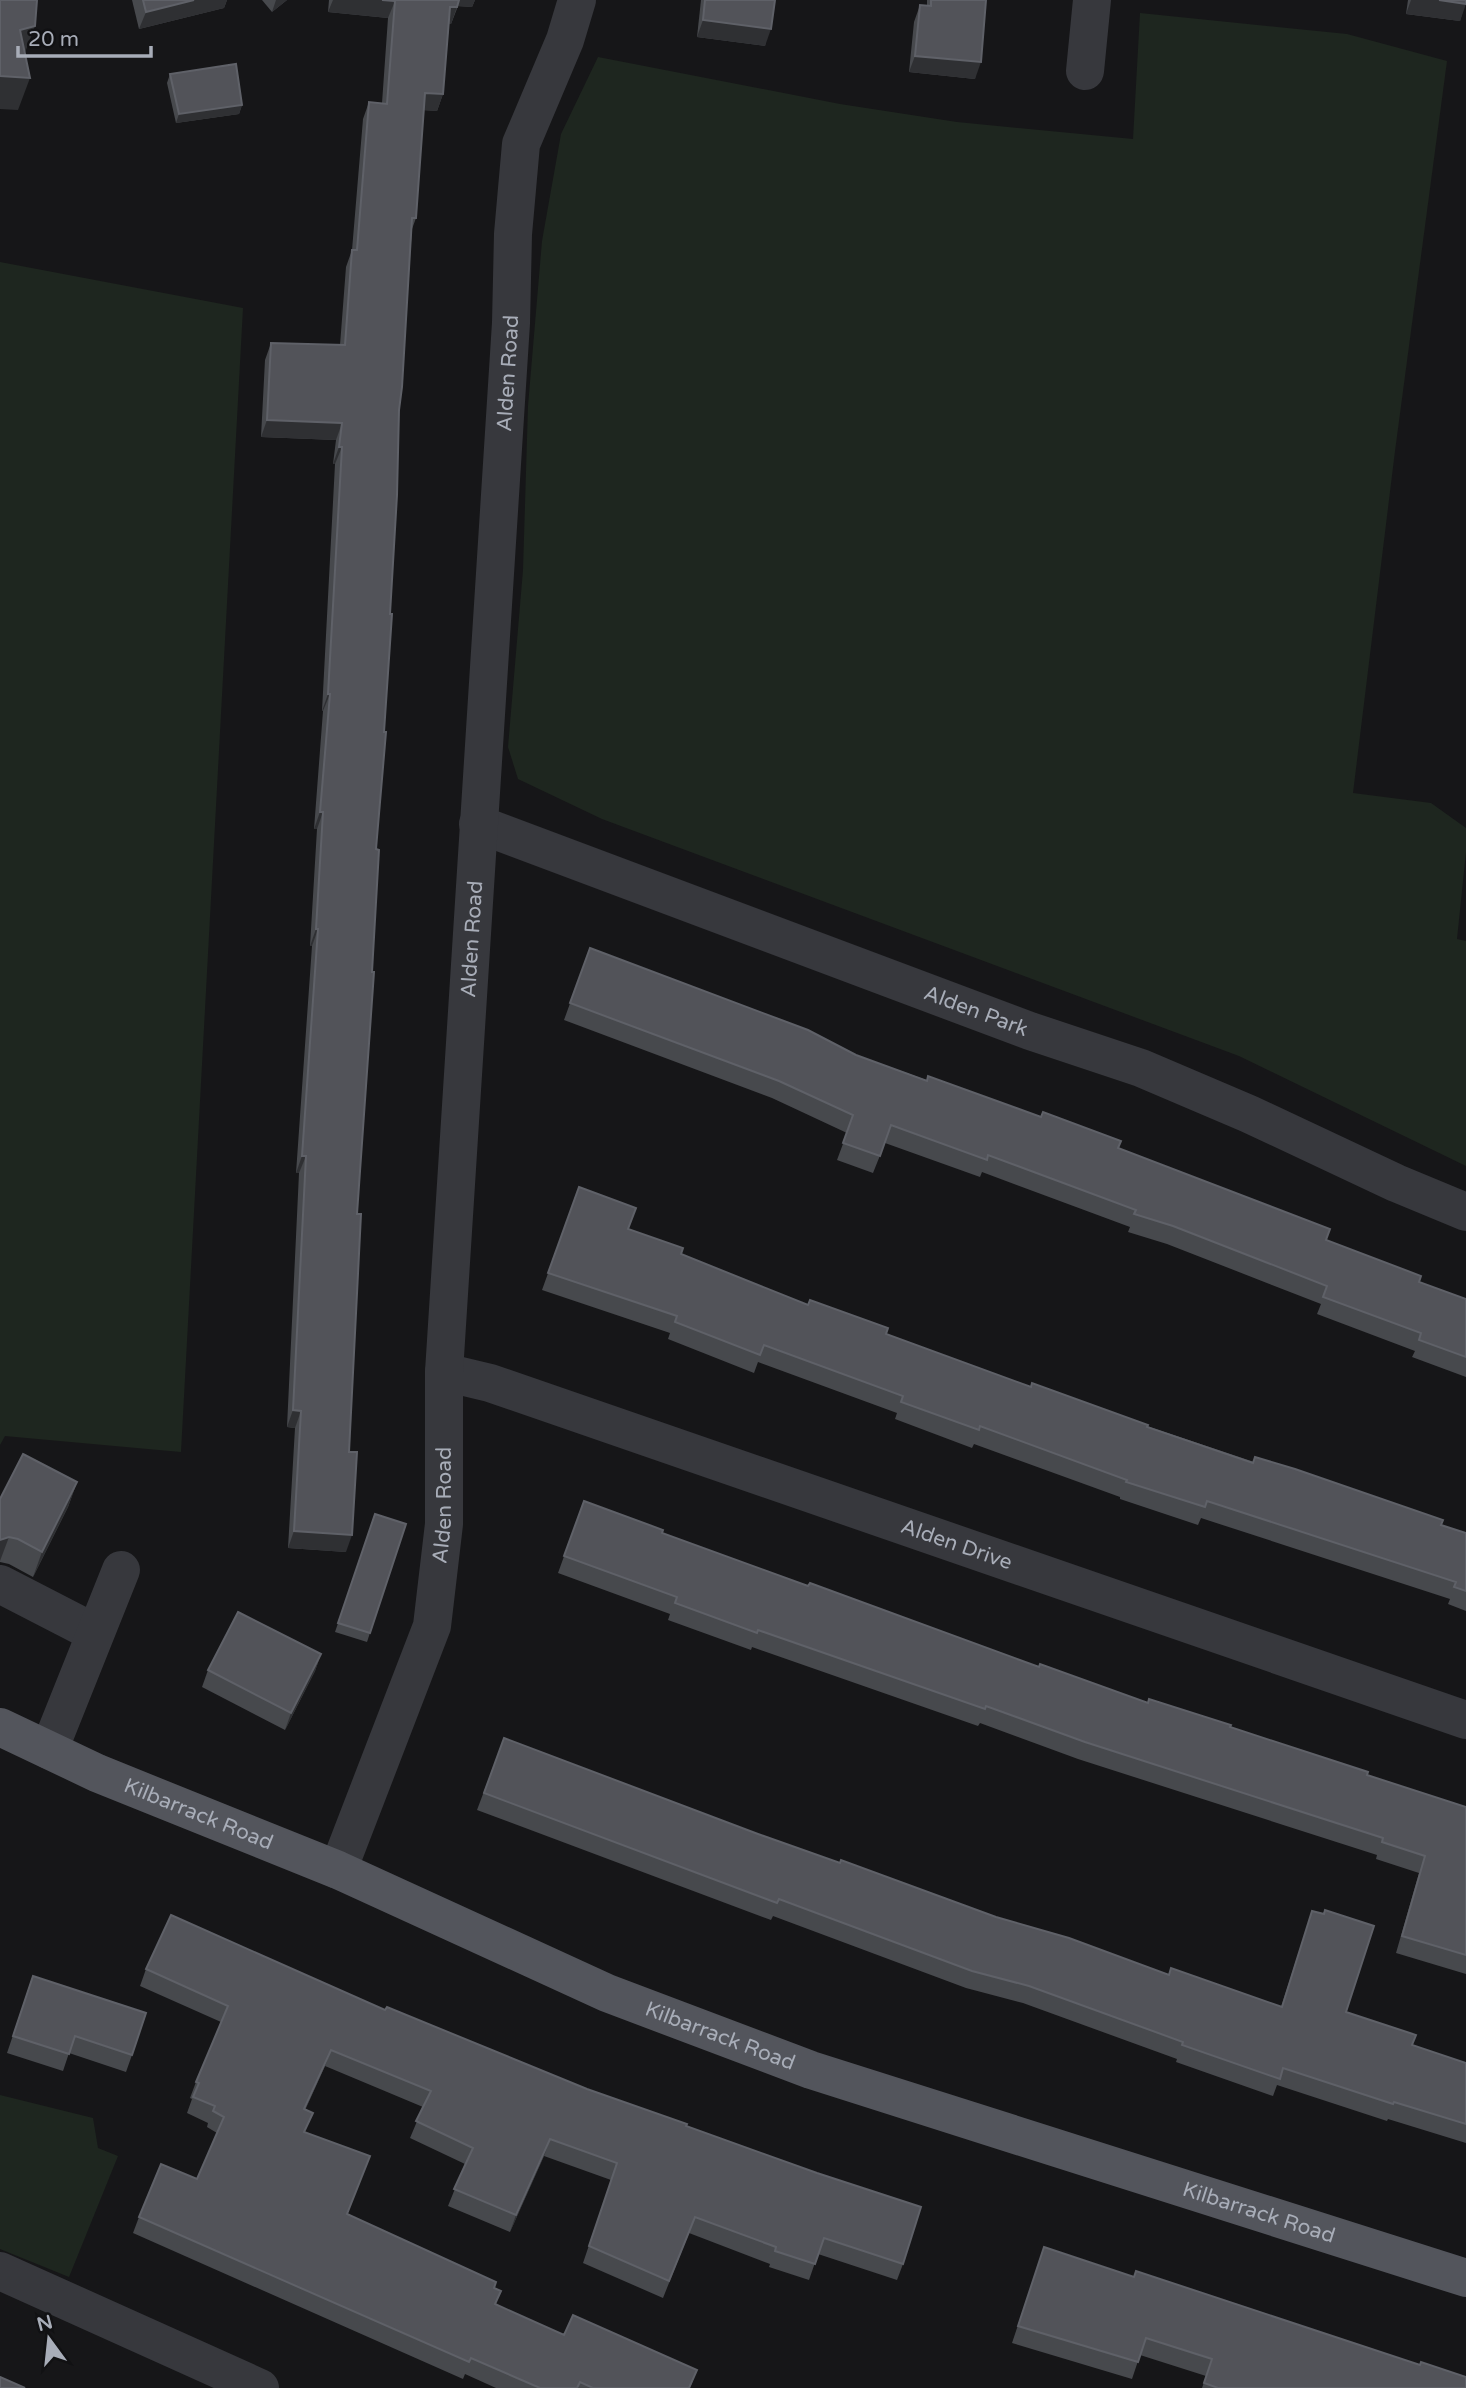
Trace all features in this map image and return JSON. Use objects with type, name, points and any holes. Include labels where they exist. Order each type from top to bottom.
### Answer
[{"type":"main road","name":"Kilbarrack Road","points":[[0,1727],[97,1773],[338,1870],[607,1993],[811,2070],[1466,2278]]},
{"type":"street","name":"Alden Road","points":[[338,1870],[432,1626],[444,1524],[444,1372],[512,323],[513,234],[521,144],[565,40],[577,0]]},
{"type":"street","points":[[1085,71],[1093,0]]},
{"type":"street","name":"Alden Park","points":[[478,824],[1017,1026],[1141,1068],[1466,1212]]},
{"type":"street","name":"Alden Drive","points":[[444,1372],[490,1383],[1466,1720]]},
{"type":"street","points":[[48,1750],[121,1570]]},
{"type":"street","points":[[0,1584],[95,1633]]},
{"type":"street","points":[[0,2271],[211,2379],[260,2388]]},
{"type":"shaded area","points":[[1140,13],[1347,34],[1447,61],[1353,793],[1431,803],[1466,828],[1457,939],[1466,941],[1466,1166],[1239,1056],[602,819],[518,779],[508,747],[523,570],[528,406],[542,241],[561,134],[598,57],[840,104],[957,122],[1133,139]]},
{"type":"shaded area","points":[[0,262],[243,308],[181,1452],[5,1436],[0,1445]]},
{"type":"shaded area","points":[[0,2095],[93,2118],[98,2148],[118,2156],[69,2277],[0,2249]]},
{"type":"building","points":[[0,0],[37,0],[35,26],[20,30],[30,78],[0,76]]},
{"type":"building","points":[[143,0],[194,0],[146,12]]},
{"type":"building","points":[[382,0],[459,0],[457,7],[450,7],[443,94],[425,93],[416,218],[412,218],[399,410],[386,732],[376,849],[379,850],[374,972],[357,1214],[361,1214],[349,1452],[357,1452],[352,1535],[294,1531],[301,1411],[293,1410],[306,1156],[302,1156],[318,929],[323,812],[320,812],[330,694],[342,423],[267,420],[271,343],[345,345],[352,250],[357,250],[369,102],[387,104],[395,1]]},
{"type":"building","points":[[705,0],[775,0],[771,29],[703,20]]},
{"type":"building","points":[[931,0],[986,0],[981,62],[915,56],[920,5],[931,6]]},
{"type":"building","points":[[1439,0],[1466,0],[1466,4]]},
{"type":"building","points":[[236,64],[242,105],[179,114],[170,74]]},
{"type":"building","points":[[590,948],[808,1030],[856,1055],[927,1081],[928,1076],[1041,1117],[1043,1112],[1121,1141],[1118,1148],[1330,1229],[1326,1240],[1421,1276],[1419,1282],[1466,1299],[1466,1357],[1419,1340],[1421,1333],[1323,1297],[1327,1286],[1173,1226],[1134,1214],[1136,1210],[988,1155],[987,1160],[891,1125],[880,1156],[843,1143],[853,1115],[779,1081],[570,1003]]},
{"type":"building","points":[[579,1187],[636,1208],[628,1229],[683,1248],[681,1254],[808,1305],[810,1300],[888,1328],[886,1334],[1031,1387],[1032,1383],[1148,1425],[1147,1427],[1253,1463],[1255,1457],[1295,1469],[1443,1520],[1441,1525],[1466,1533],[1466,1591],[1454,1587],[1456,1582],[1207,1501],[1205,1507],[1126,1482],[1127,1480],[980,1426],[979,1430],[901,1402],[903,1396],[764,1345],[760,1355],[675,1322],[677,1316],[548,1273]]},
{"type":"building","points":[[23,1454],[77,1482],[42,1552],[18,1539],[9,1537],[0,1540],[0,1499]]},
{"type":"building","points":[[584,1501],[663,1530],[662,1533],[808,1586],[810,1583],[1039,1667],[1040,1664],[1148,1703],[1149,1699],[1231,1725],[1230,1727],[1368,1772],[1367,1775],[1466,1807],[1466,1955],[1402,1936],[1425,1856],[1382,1842],[1383,1838],[1085,1742],[986,1706],[985,1709],[675,1603],[677,1597],[564,1556]]},
{"type":"building","points":[[375,1514],[406,1524],[370,1633],[338,1623]]},
{"type":"building","points":[[238,1612],[321,1654],[291,1713],[208,1670]]},
{"type":"building","points":[[504,1738],[758,1834],[840,1863],[841,1860],[996,1917],[1069,1938],[1169,1975],[1171,1968],[1282,2007],[1312,1911],[1324,1914],[1325,1910],[1374,1926],[1346,2012],[1416,2035],[1412,2045],[1466,2063],[1466,2124],[1394,2102],[1393,2104],[1283,2068],[1280,2079],[1182,2045],[1183,2042],[1029,1986],[972,1971],[779,1899],[777,1903],[484,1793]]},
{"type":"building","points":[[171,1915],[385,2010],[387,2007],[587,2089],[817,2173],[921,2207],[903,2264],[824,2238],[815,2264],[775,2251],[776,2247],[695,2217],[669,2281],[589,2246],[617,2163],[550,2139],[516,2215],[454,2189],[473,2148],[416,2121],[431,2091],[331,2050],[304,2109],[313,2113],[304,2132],[370,2156],[347,2214],[496,2282],[494,2288],[501,2291],[495,2304],[564,2335],[573,2315],[697,2370],[689,2388],[593,2388],[580,2382],[577,2388],[540,2388],[471,2358],[469,2362],[139,2217],[161,2164],[197,2179],[224,2117],[213,2111],[215,2106],[193,2097],[199,2083],[196,2082],[228,2006],[146,1969]]},
{"type":"building","points":[[33,1976],[146,2013],[132,2055],[75,2036],[69,2054],[13,2036]]},
{"type":"building","points":[[1044,2247],[1134,2277],[1136,2271],[1420,2365],[1421,2362],[1466,2377],[1466,2388],[1218,2388],[1204,2383],[1212,2359],[1146,2338],[1138,2362],[1018,2326]]},
{"type":"building","points":[[0,2377],[25,2388],[0,2388]]}]
